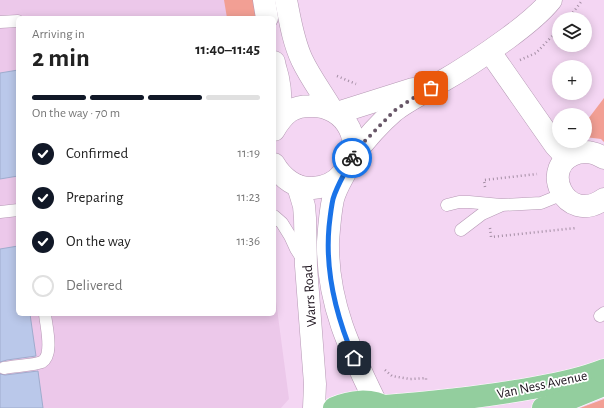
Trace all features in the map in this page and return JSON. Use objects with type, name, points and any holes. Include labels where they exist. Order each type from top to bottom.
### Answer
[{"type":"main road","name":"Van Ness Avenue","points":[[334,408],[345,403],[361,401],[383,406],[492,395],[557,384],[589,376],[604,370]]},
{"type":"main road","name":"Van Ness Avenue","points":[[543,408],[552,406],[604,385]]},
{"type":"street","points":[[264,0],[267,16]]},
{"type":"street","points":[[286,0],[289,19],[302,60],[334,112],[346,122],[351,132],[354,144],[350,163]]},
{"type":"street","points":[[277,126],[290,111],[303,106],[318,106],[334,112],[423,86],[451,73],[495,60],[526,25],[544,10],[551,0]]},
{"type":"street","points":[[495,60],[555,145],[567,158]]},
{"type":"street","points":[[276,167],[286,182],[312,188],[325,186],[338,179],[363,143],[394,111],[410,100],[468,67],[495,60]]},
{"type":"street","points":[[276,69],[279,79],[281,109],[277,126]]},
{"type":"street","points":[[604,158],[598,154],[590,152],[575,154],[563,162],[558,176],[560,191],[572,202],[584,206],[598,203],[604,199]]},
{"type":"street","name":"Warrs Road","points":[[350,163],[337,187],[330,214],[328,234],[330,278],[335,303],[350,348],[383,406]]},
{"type":"street","name":"Warrs Road","points":[[286,182],[304,206],[306,266],[315,384],[314,408]]},
{"type":"lane","points":[[0,22],[16,21]]},
{"type":"lane","points":[[461,230],[487,208],[501,205],[541,203],[563,194]]},
{"type":"lane","points":[[447,205],[459,202],[469,202],[487,208]]},
{"type":"lane","points":[[0,212],[16,210]]},
{"type":"lane","points":[[276,218],[282,223],[306,266]]},
{"type":"lane","points":[[4,368],[44,361],[49,350],[45,316]]},
{"type":"path","points":[[573,12],[581,0]]},
{"type":"path","points":[[495,60],[536,53],[552,36]]},
{"type":"path","points":[[544,173],[484,180],[491,237],[568,229]]},
{"type":"path","points":[[381,367],[392,376],[410,379],[426,378]]},
{"type":"shaded area","points":[[0,0],[234,0],[237,16],[16,16],[16,316],[276,316],[276,301],[289,399],[281,408],[0,408]]},
{"type":"shaded area","points":[[224,0],[255,0],[258,16],[227,16]]},
{"type":"shaded area","points":[[604,98],[604,142],[601,139],[592,138],[592,114]]},
{"type":"shaded area","points":[[604,399],[604,408],[580,408]]},
{"type":"building","points":[[16,70],[16,176],[0,179],[0,73]]},
{"type":"building","points":[[16,246],[16,316],[30,316],[36,356],[0,362],[0,249]]},
{"type":"building","points":[[38,371],[43,408],[0,408],[0,374],[5,375]]},
{"type":"way so far","points":[[352,158],[363,143],[394,111],[431,88]]},
{"type":"route","points":[[352,158],[337,187],[333,199],[328,234],[328,253],[330,278],[335,303],[354,358]]}]
